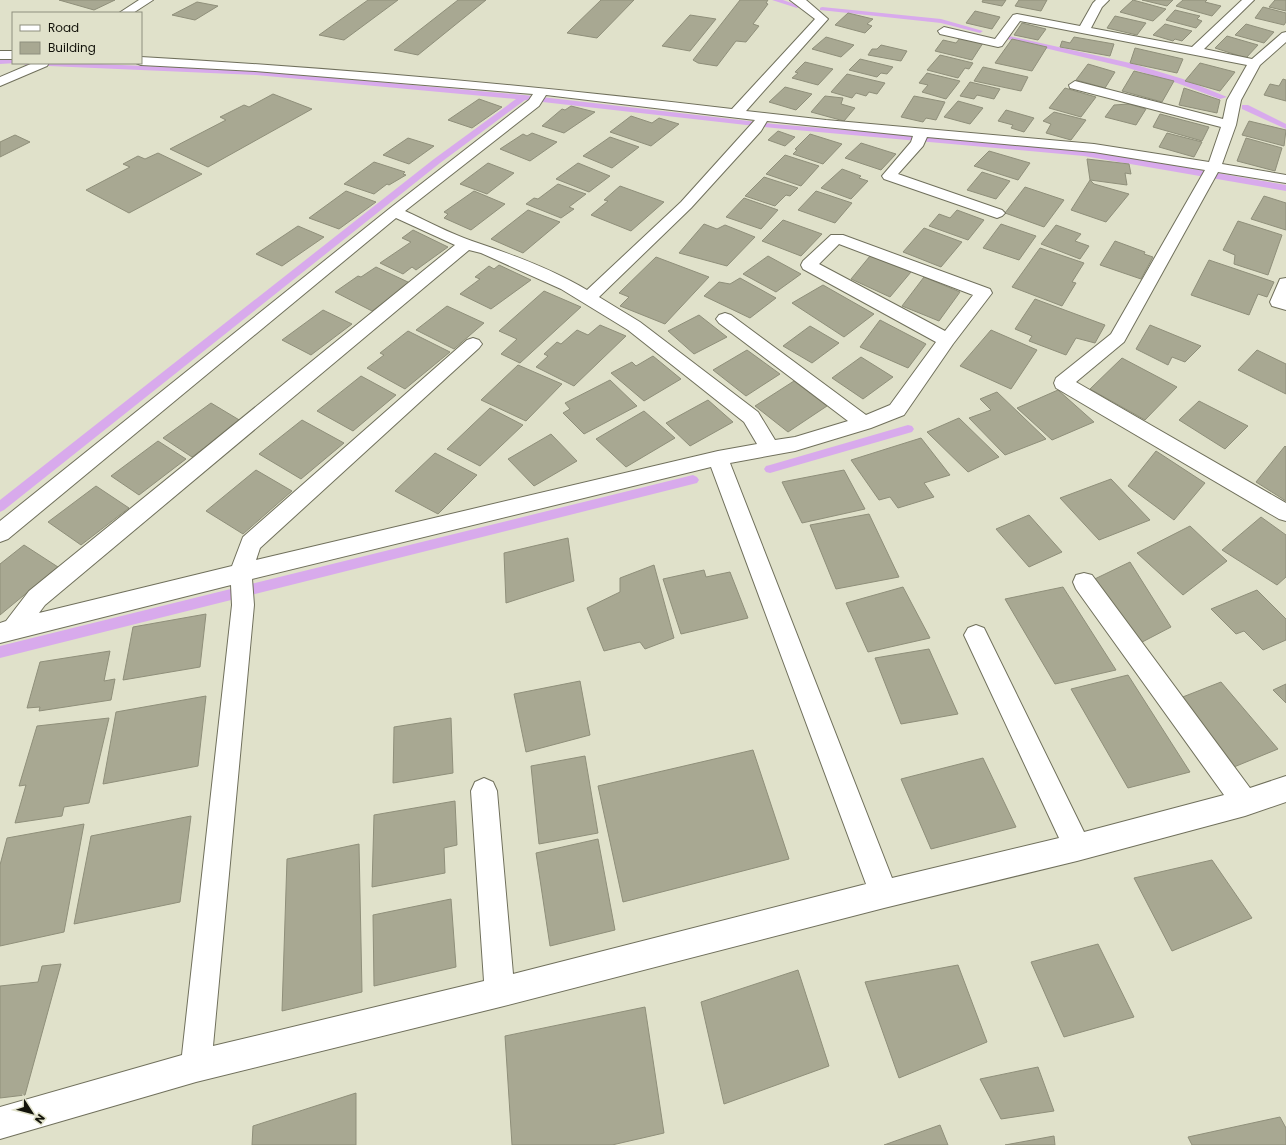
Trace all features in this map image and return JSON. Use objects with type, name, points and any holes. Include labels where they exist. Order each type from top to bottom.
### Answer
[{"type":"street","points":[[128,12],[147,0]]},
{"type":"street","points":[[737,112],[822,19],[802,2],[796,0]]},
{"type":"street","points":[[1084,30],[1097,5],[1103,0]]},
{"type":"street","points":[[1195,51],[1248,0]]},
{"type":"street","points":[[944,31],[998,43],[1017,17],[1255,63]]},
{"type":"street","points":[[1285,37],[1255,63],[1234,100],[1229,125],[1211,172],[1118,338],[1063,384],[1286,513]]},
{"type":"street","points":[[0,55],[12,55]]},
{"type":"street","points":[[142,61],[270,68],[538,97],[737,112],[760,122],[920,137],[1094,148],[1211,172],[1286,179]]},
{"type":"street","points":[[0,82],[39,65]]},
{"type":"street","points":[[1075,85],[1229,125]]},
{"type":"street","points":[[0,533],[394,212],[538,97]]},
{"type":"street","points":[[589,298],[686,205],[760,122]]},
{"type":"street","points":[[920,137],[889,176],[997,213]]},
{"type":"street","points":[[394,212],[466,244],[487,250],[559,282],[589,298],[634,326],[751,417],[770,448]]},
{"type":"street","points":[[6,632],[242,588],[718,458],[795,444],[864,423],[897,410],[946,340],[984,293],[837,238],[809,265],[946,340]]},
{"type":"street","points":[[6,632],[37,598],[466,244]]},
{"type":"street","points":[[1286,283],[1278,302],[1286,305]]},
{"type":"street","points":[[725,319],[864,423]]},
{"type":"street","points":[[196,1066],[242,588],[251,543],[473,344]]},
{"type":"street","points":[[718,458],[884,894]]},
{"type":"street","points":[[1084,582],[1245,802]]},
{"type":"street","points":[[976,635],[1077,847]]},
{"type":"street","points":[[0,1122],[196,1066],[500,992],[884,894],[1077,847],[1245,802],[1286,789]]},
{"type":"street","points":[[484,791],[500,992]]},
{"type":"building","points":[[59,0],[115,0],[94,10]]},
{"type":"building","points":[[368,0],[398,0],[344,40],[319,35]]},
{"type":"building","points":[[458,0],[486,0],[418,55],[394,50]]},
{"type":"building","points":[[601,0],[634,0],[597,38],[567,33]]},
{"type":"building","points":[[740,0],[768,0],[766,3],[768,4],[753,24],[759,26],[746,42],[736,41],[717,66],[698,63],[693,60]]},
{"type":"building","points":[[983,0],[1006,0],[1002,6],[982,2]]},
{"type":"building","points":[[1019,0],[1047,0],[1041,11],[1015,6]]},
{"type":"building","points":[[1133,0],[1166,9],[1153,21],[1120,12]]},
{"type":"building","points":[[1142,0],[1173,0],[1167,6]]},
{"type":"building","points":[[1183,0],[1207,0],[1205,2],[1221,6],[1212,16],[1176,6]]},
{"type":"building","points":[[1275,0],[1286,0],[1286,11],[1269,7]]},
{"type":"building","points":[[197,2],[218,6],[195,20],[172,15]]},
{"type":"building","points":[[1263,7],[1286,13],[1286,22],[1284,25],[1255,18]]},
{"type":"building","points":[[1175,10],[1200,16],[1197,19],[1202,21],[1196,28],[1166,20]]},
{"type":"building","points":[[975,11],[1000,17],[992,29],[966,23]]},
{"type":"building","points":[[848,13],[873,19],[867,24],[872,26],[865,33],[835,25]]},
{"type":"building","points":[[690,15],[716,19],[690,51],[662,46]]},
{"type":"building","points":[[1115,16],[1146,23],[1137,35],[1107,28]]},
{"type":"building","points":[[1022,23],[1046,29],[1038,40],[1014,35]]},
{"type":"building","points":[[1165,24],[1192,31],[1182,41],[1175,39],[1173,41],[1153,35]]},
{"type":"building","points":[[1246,24],[1274,32],[1264,43],[1235,35]]},
{"type":"building","points":[[1227,36],[1258,45],[1246,58],[1215,48]]},
{"type":"building","points":[[826,37],[854,45],[841,57],[812,49]]},
{"type":"building","points":[[1074,37],[1114,44],[1110,56],[1060,47],[1062,41],[1070,43]]},
{"type":"building","points":[[960,38],[983,43],[972,60],[935,51],[943,40],[956,43]]},
{"type":"building","points":[[1012,39],[1047,47],[1032,71],[995,63]]},
{"type":"building","points":[[881,45],[907,51],[901,61],[868,55],[872,49],[877,49]]},
{"type":"building","points":[[1135,48],[1183,59],[1177,73],[1130,63]]},
{"type":"building","points":[[940,55],[973,63],[969,69],[965,68],[958,78],[927,70]]},
{"type":"building","points":[[860,59],[893,67],[887,74],[881,73],[877,77],[849,70]]},
{"type":"building","points":[[805,62],[833,69],[818,85],[792,78],[798,73],[795,72]]},
{"type":"building","points":[[1200,63],[1235,72],[1220,91],[1185,81]]},
{"type":"building","points":[[1088,64],[1115,72],[1105,88],[1076,80]]},
{"type":"building","points":[[983,67],[1028,77],[1021,91],[974,81]]},
{"type":"building","points":[[1134,71],[1174,81],[1162,102],[1122,91]]},
{"type":"building","points":[[927,73],[960,81],[946,99],[922,92],[928,85],[919,83]]},
{"type":"building","points":[[847,74],[885,83],[877,94],[869,92],[866,96],[856,93],[852,98],[831,92]]},
{"type":"building","points":[[1283,79],[1286,80],[1286,101],[1264,95],[1270,84],[1279,86]]},
{"type":"building","points":[[970,82],[1000,89],[994,99],[977,95],[974,99],[960,96]]},
{"type":"building","points":[[785,87],[812,94],[796,110],[769,102]]},
{"type":"building","points":[[1065,88],[1096,97],[1081,117],[1049,108]]},
{"type":"building","points":[[1184,88],[1220,100],[1217,113],[1179,105]]},
{"type":"building","points":[[273,94],[312,109],[208,167],[170,149],[226,120],[220,117],[244,105],[249,107]]},
{"type":"building","points":[[825,96],[843,98],[841,104],[855,108],[844,121],[811,112]]},
{"type":"building","points":[[914,96],[945,102],[936,120],[926,118],[923,122],[901,117]]},
{"type":"building","points":[[479,99],[502,107],[472,128],[448,120]]},
{"type":"building","points":[[958,101],[983,108],[970,124],[944,117]]},
{"type":"building","points":[[1129,104],[1146,109],[1136,125],[1105,117],[1114,105]]},
{"type":"building","points":[[571,106],[595,112],[564,133],[542,126],[562,109],[565,110]]},
{"type":"building","points":[[1006,110],[1034,118],[1024,132],[1011,128],[1013,125],[998,121]]},
{"type":"building","points":[[1054,112],[1086,120],[1071,140],[1046,133],[1051,124],[1043,121]]},
{"type":"building","points":[[1160,114],[1209,127],[1202,141],[1153,127]]},
{"type":"building","points":[[631,116],[652,123],[659,118],[679,124],[651,146],[610,132]]},
{"type":"building","points":[[1249,121],[1286,130],[1284,146],[1242,135]]},
{"type":"building","points":[[778,131],[795,137],[785,146],[768,140]]},
{"type":"building","points":[[532,133],[557,142],[530,161],[500,149],[523,134],[527,136]]},
{"type":"building","points":[[1167,133],[1202,142],[1194,157],[1159,147]]},
{"type":"building","points":[[810,134],[842,144],[823,164],[793,154],[797,150],[795,149]]},
{"type":"building","points":[[15,135],[30,142],[0,157],[0,142]]},
{"type":"building","points":[[610,137],[639,147],[612,168],[583,156]]},
{"type":"building","points":[[408,138],[434,146],[409,164],[383,155]]},
{"type":"building","points":[[1246,138],[1282,148],[1275,171],[1237,161]]},
{"type":"building","points":[[861,143],[896,154],[881,170],[845,158]]},
{"type":"building","points":[[989,151],[1030,163],[1018,180],[974,166]]},
{"type":"building","points":[[158,153],[202,174],[129,213],[86,190],[130,167],[123,164],[138,156],[145,159]]},
{"type":"building","points":[[785,155],[819,166],[801,186],[766,174]]},
{"type":"building","points":[[1087,159],[1129,164],[1131,174],[1125,173],[1127,185],[1090,180]]},
{"type":"building","points":[[374,162],[405,172],[403,174],[406,175],[389,185],[387,184],[374,194],[344,184]]},
{"type":"building","points":[[488,163],[514,173],[487,194],[460,184]]},
{"type":"building","points":[[578,163],[610,176],[589,192],[556,179]]},
{"type":"building","points":[[842,169],[861,176],[859,178],[868,181],[851,199],[821,188]]},
{"type":"building","points":[[982,172],[1010,181],[996,199],[967,190]]},
{"type":"building","points":[[764,177],[798,188],[790,196],[786,195],[775,206],[745,196]]},
{"type":"building","points":[[1090,180],[1094,184],[1129,194],[1106,222],[1071,210]]},
{"type":"building","points":[[558,184],[586,194],[569,207],[574,209],[561,218],[526,204],[534,198],[538,199]]},
{"type":"building","points":[[620,186],[664,202],[631,231],[591,215],[608,201],[604,200]]},
{"type":"building","points":[[1025,187],[1064,200],[1044,227],[1005,213]]},
{"type":"building","points":[[346,191],[376,202],[339,229],[309,218]]},
{"type":"building","points":[[474,191],[505,204],[471,230],[444,218],[448,214],[444,212]]},
{"type":"building","points":[[816,191],[852,203],[835,223],[798,210]]},
{"type":"building","points":[[1264,196],[1286,203],[1286,230],[1251,219]]},
{"type":"building","points":[[744,198],[778,210],[761,229],[726,217]]},
{"type":"building","points":[[528,210],[560,222],[523,253],[491,239]]},
{"type":"building","points":[[957,210],[984,220],[968,240],[929,226],[939,214],[950,218]]},
{"type":"building","points":[[783,220],[822,234],[801,256],[762,241]]},
{"type":"building","points":[[1238,221],[1282,235],[1268,275],[1234,264],[1235,255],[1223,250]]},
{"type":"building","points":[[704,224],[717,229],[725,225],[755,237],[727,266],[679,253]]},
{"type":"building","points":[[1001,224],[1036,236],[1019,260],[983,248]]},
{"type":"building","points":[[1056,225],[1081,234],[1075,241],[1089,246],[1080,259],[1041,244]]},
{"type":"building","points":[[298,226],[324,237],[282,266],[256,254]]},
{"type":"building","points":[[924,228],[962,242],[941,267],[903,252]]},
{"type":"building","points":[[413,230],[448,247],[416,270],[412,267],[403,274],[380,263],[411,242],[402,238]]},
{"type":"building","points":[[1115,241],[1145,252],[1144,254],[1153,257],[1141,279],[1100,265]]},
{"type":"building","points":[[1040,248],[1084,263],[1072,282],[1076,283],[1062,306],[1012,287]]},
{"type":"building","points":[[768,256],[801,274],[776,292],[743,274]]},
{"type":"building","points":[[870,256],[911,272],[890,297],[851,279]]},
{"type":"building","points":[[656,257],[709,277],[665,324],[620,306],[629,297],[619,293]]},
{"type":"building","points":[[1209,260],[1274,282],[1267,297],[1258,294],[1249,315],[1191,295]]},
{"type":"building","points":[[499,265],[531,280],[491,309],[460,294],[480,279],[475,277],[489,266],[494,269]]},
{"type":"building","points":[[376,267],[410,283],[372,311],[335,292],[358,276],[361,277]]},
{"type":"building","points":[[924,277],[960,292],[939,321],[902,306]]},
{"type":"building","points":[[740,278],[776,298],[750,318],[704,296],[719,282],[730,284]]},
{"type":"building","points":[[823,285],[874,314],[844,337],[792,303]]},
{"type":"building","points":[[544,291],[581,307],[520,363],[501,354],[517,339],[499,331]]},
{"type":"building","points":[[1035,299],[1105,325],[1095,343],[1076,338],[1066,355],[1029,341],[1032,336],[1015,329]]},
{"type":"building","points":[[447,306],[484,323],[454,349],[416,330]]},
{"type":"building","points":[[323,310],[352,324],[311,355],[282,340]]},
{"type":"building","points":[[699,315],[727,337],[694,354],[668,331]]},
{"type":"building","points":[[880,320],[926,344],[908,368],[860,347]]},
{"type":"building","points":[[600,325],[626,336],[574,386],[536,367],[548,356],[544,354],[557,342],[561,344],[577,330],[588,335]]},
{"type":"building","points":[[1150,325],[1201,346],[1185,362],[1172,357],[1168,365],[1136,349]]},
{"type":"building","points":[[810,326],[839,343],[812,363],[783,346]]},
{"type":"building","points":[[991,330],[1037,350],[1011,389],[960,366]]},
{"type":"building","points":[[408,331],[450,352],[405,389],[367,368],[384,355],[380,353]]},
{"type":"building","points":[[747,350],[780,374],[746,396],[713,370]]},
{"type":"building","points":[[1257,350],[1286,364],[1286,394],[1238,370]]},
{"type":"building","points":[[653,356],[681,379],[644,401],[611,373],[632,362],[636,366]]},
{"type":"building","points":[[861,357],[893,377],[863,399],[832,378]]},
{"type":"building","points":[[1122,358],[1177,387],[1145,420],[1090,389]]},
{"type":"building","points":[[518,365],[562,384],[526,421],[481,400]]},
{"type":"building","points":[[361,376],[396,395],[353,431],[317,411]]},
{"type":"building","points":[[610,380],[637,406],[584,434],[563,413],[570,409],[565,403]]},
{"type":"building","points":[[794,381],[827,406],[788,432],[755,406]]},
{"type":"building","points":[[1058,390],[1094,422],[1052,440],[1017,408]]},
{"type":"building","points":[[997,392],[1046,439],[1005,455],[969,418],[991,410],[980,399]]},
{"type":"building","points":[[708,400],[733,422],[690,446],[666,423]]},
{"type":"building","points":[[1199,401],[1248,426],[1225,449],[1179,420]]},
{"type":"building","points":[[211,403],[241,421],[192,457],[163,438]]},
{"type":"building","points":[[490,408],[523,425],[480,466],[447,449]]},
{"type":"building","points":[[644,411],[675,438],[626,467],[596,439]]},
{"type":"building","points":[[959,418],[999,457],[968,472],[927,432]]},
{"type":"building","points":[[302,420],[344,443],[301,479],[259,454]]},
{"type":"building","points":[[551,434],[577,461],[534,486],[508,459]]},
{"type":"building","points":[[921,438],[950,475],[924,483],[934,497],[898,508],[890,497],[879,500],[851,460]]},
{"type":"building","points":[[158,441],[186,459],[139,495],[111,476]]},
{"type":"building","points":[[1285,446],[1286,447],[1286,501],[1256,482]]},
{"type":"building","points":[[1156,451],[1205,483],[1174,520],[1128,486]]},
{"type":"building","points":[[435,453],[477,475],[438,514],[395,491]]},
{"type":"building","points":[[256,470],[292,491],[243,534],[206,511]]},
{"type":"building","points":[[844,470],[865,509],[802,523],[782,482]]},
{"type":"building","points":[[1111,479],[1150,520],[1099,540],[1060,498]]},
{"type":"building","points":[[96,486],[129,508],[81,545],[48,522]]},
{"type":"building","points":[[869,514],[899,577],[836,589],[810,525]]},
{"type":"building","points":[[1029,515],[1062,552],[1029,567],[996,529]]},
{"type":"building","points":[[1261,517],[1286,535],[1286,577],[1277,585],[1222,550]]},
{"type":"building","points":[[1190,526],[1227,561],[1183,595],[1137,553]]},
{"type":"building","points":[[568,538],[574,581],[506,603],[504,553]]},
{"type":"building","points":[[24,545],[58,567],[0,615],[0,564]]},
{"type":"building","points":[[1130,562],[1171,627],[1125,651],[1076,588]]},
{"type":"building","points":[[654,565],[674,638],[645,649],[640,642],[604,651],[587,608],[620,592],[620,578]]},
{"type":"building","points":[[704,570],[706,577],[730,572],[748,618],[681,634],[663,579]]},
{"type":"building","points":[[903,587],[930,638],[868,652],[846,603]]},
{"type":"building","points":[[1063,587],[1116,670],[1055,684],[1005,599]]},
{"type":"building","points":[[1257,590],[1286,619],[1286,640],[1263,650],[1244,631],[1236,634],[1211,609]]},
{"type":"building","points":[[206,614],[200,667],[123,680],[133,627]]},
{"type":"building","points":[[929,649],[958,714],[901,724],[875,658]]},
{"type":"building","points":[[110,651],[104,681],[115,679],[111,700],[39,711],[40,707],[27,708],[40,662]]},
{"type":"building","points":[[1128,675],[1190,772],[1128,788],[1071,689]]},
{"type":"building","points":[[580,681],[590,735],[526,752],[514,694]]},
{"type":"building","points":[[1221,682],[1278,749],[1229,769],[1175,700]]},
{"type":"building","points":[[1286,684],[1286,703],[1273,690]]},
{"type":"building","points":[[206,696],[198,766],[103,784],[116,712]]},
{"type":"building","points":[[109,718],[89,803],[64,807],[62,816],[15,823],[26,785],[19,786],[37,726]]},
{"type":"building","points":[[451,718],[453,773],[393,783],[394,727]]},
{"type":"building","points":[[753,750],[789,859],[623,902],[598,786]]},
{"type":"building","points":[[585,756],[598,833],[539,844],[531,766]]},
{"type":"building","points":[[983,758],[1016,827],[931,849],[901,779]]},
{"type":"building","points":[[455,801],[457,845],[444,848],[445,873],[372,887],[374,815]]},
{"type":"building","points":[[191,816],[180,902],[74,924],[91,836]]},
{"type":"building","points":[[84,824],[64,932],[0,946],[0,865],[7,838]]},
{"type":"building","points":[[598,839],[615,930],[550,946],[536,853]]},
{"type":"building","points":[[359,844],[362,992],[282,1011],[287,859]]},
{"type":"building","points":[[1212,860],[1252,918],[1172,951],[1134,878]]},
{"type":"building","points":[[451,899],[456,967],[374,986],[373,915]]},
{"type":"building","points":[[1098,944],[1134,1017],[1064,1037],[1031,962]]},
{"type":"building","points":[[61,964],[25,1095],[0,1098],[0,986],[38,982],[42,966]]},
{"type":"building","points":[[958,965],[987,1042],[899,1078],[865,982]]},
{"type":"building","points":[[798,970],[829,1066],[724,1104],[701,1002]]},
{"type":"building","points":[[645,1007],[664,1133],[612,1145],[512,1145],[505,1036]]},
{"type":"building","points":[[1038,1067],[1054,1111],[1001,1119],[980,1079]]},
{"type":"building","points":[[356,1093],[356,1145],[252,1145],[253,1126]]},
{"type":"building","points":[[1280,1117],[1286,1128],[1286,1145],[1192,1145],[1188,1137]]},
{"type":"building","points":[[940,1125],[948,1145],[884,1145]]},
{"type":"building","points":[[1054,1136],[1055,1145],[1005,1145]]},
{"type":"waterway","points":[[775,0],[797,6]]},
{"type":"waterway","points":[[822,9],[941,21],[980,31]]},
{"type":"waterway","points":[[1009,38],[1127,65],[1180,81],[1223,97]]},
{"type":"waterway","points":[[0,62],[12,62]]},
{"type":"waterway","points":[[49,64],[256,73],[524,97]]},
{"type":"waterway","points":[[0,507],[437,161],[524,97]]},
{"type":"waterway","points":[[524,97],[774,126],[1084,153],[1286,188]]},
{"type":"waterway","points":[[1245,107],[1286,127]]},
{"type":"waterway","points":[[770,469],[908,429]]},
{"type":"waterway","points":[[0,652],[215,600],[264,585],[693,480]]}]
